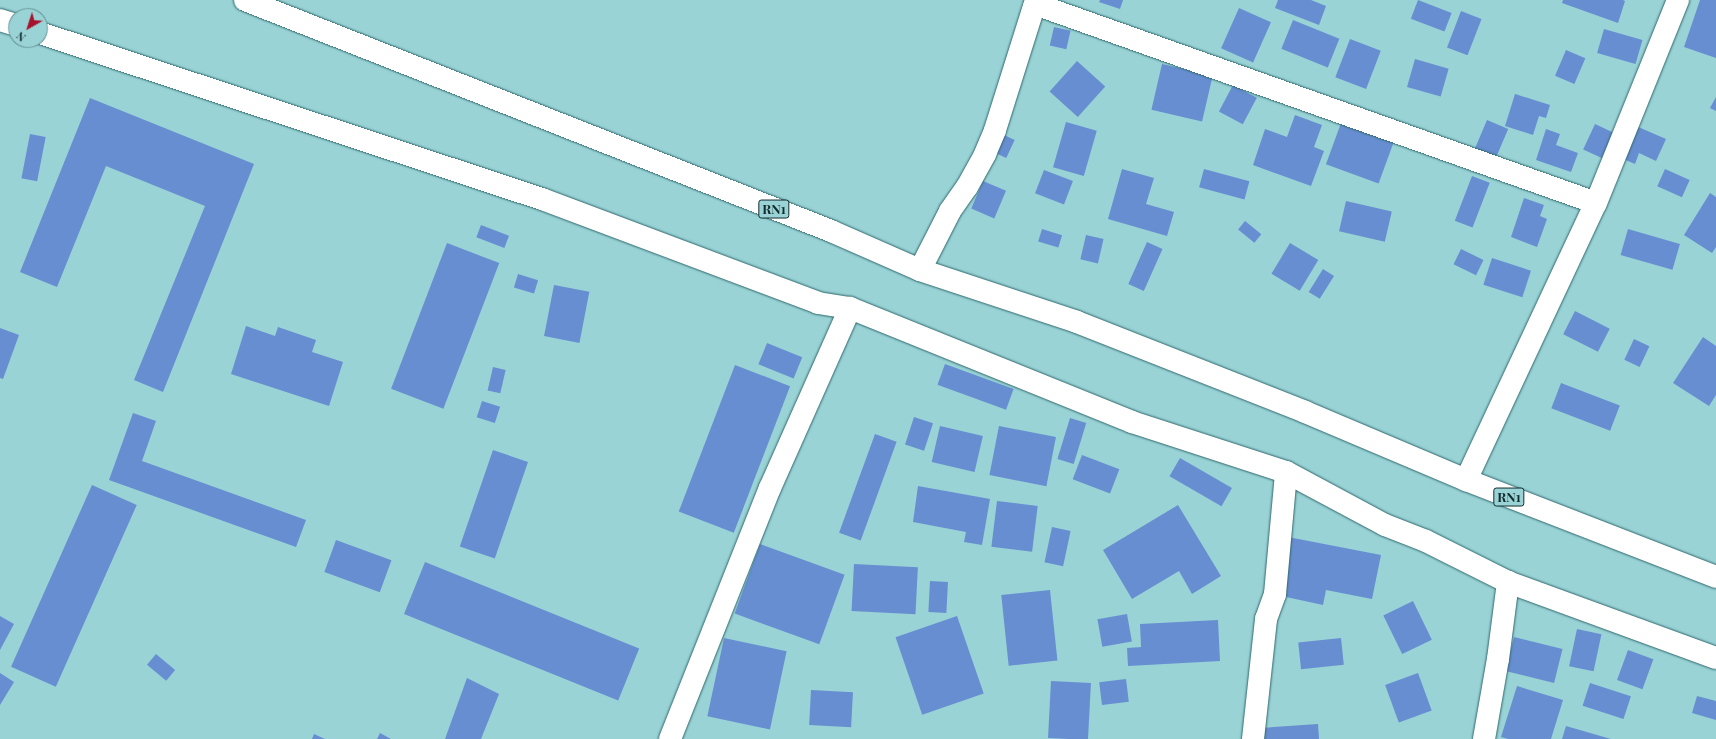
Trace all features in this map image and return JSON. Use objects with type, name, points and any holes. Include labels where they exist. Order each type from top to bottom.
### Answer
[{"type":"main road","name":"RN1","points":[[245,0],[831,231],[920,270],[1076,322],[1305,412],[1466,480],[1716,577]]},
{"type":"main road","points":[[1466,480],[1596,203],[1678,0]]},
{"type":"main road","points":[[920,270],[950,211],[967,187],[985,154],[995,130],[1036,2],[1596,203]]},
{"type":"main road","points":[[48,36],[542,199],[818,303],[850,308],[1132,422],[1286,472],[1385,525],[1426,542],[1508,582],[1716,658]]},
{"type":"main road","points":[[670,739],[770,488],[850,308]]},
{"type":"main road","points":[[1253,739],[1266,619],[1275,594],[1286,472]]},
{"type":"main road","points":[[1484,739],[1498,659],[1508,582]]},
{"type":"building","points":[[1100,0],[1123,0],[1120,9],[1099,2]]},
{"type":"building","points":[[1278,0],[1311,0],[1326,6],[1319,25],[1275,8]]},
{"type":"building","points":[[1418,0],[1452,13],[1444,32],[1411,19]]},
{"type":"building","points":[[1563,0],[1625,1],[1618,23],[1562,3]]},
{"type":"building","points":[[1700,0],[1716,0],[1716,58],[1684,47]]},
{"type":"building","points":[[1239,8],[1271,22],[1253,62],[1221,48]]},
{"type":"building","points":[[1461,11],[1482,19],[1468,55],[1447,47]]},
{"type":"building","points":[[1293,20],[1339,39],[1328,67],[1281,49]]},
{"type":"building","points":[[1054,27],[1071,31],[1066,49],[1050,46]]},
{"type":"building","points":[[1604,29],[1642,40],[1636,64],[1597,53]]},
{"type":"building","points":[[1350,39],[1381,51],[1366,89],[1335,77]]},
{"type":"building","points":[[1566,50],[1585,58],[1574,84],[1555,76]]},
{"type":"building","points":[[1415,59],[1449,69],[1441,97],[1407,87]]},
{"type":"building","points":[[1077,61],[1105,86],[1078,117],[1050,91]]},
{"type":"building","points":[[1162,64],[1213,76],[1202,121],[1151,110]]},
{"type":"building","points":[[1233,85],[1257,98],[1243,124],[1219,111]]},
{"type":"building","points":[[1515,94],[1550,105],[1546,118],[1539,116],[1533,135],[1505,126]]},
{"type":"building","points":[[1716,97],[1716,111],[1710,108]]},
{"type":"building","points":[[90,98],[254,164],[163,392],[134,380],[205,206],[106,166],[57,287],[20,272]]},
{"type":"building","points":[[1295,115],[1322,125],[1314,147],[1324,151],[1311,186],[1253,165],[1265,129],[1287,137]]},
{"type":"building","points":[[1487,120],[1508,129],[1495,159],[1474,150]]},
{"type":"building","points":[[1066,122],[1097,131],[1084,176],[1053,167]]},
{"type":"building","points":[[1341,123],[1394,142],[1379,183],[1326,164]]},
{"type":"building","points":[[1595,124],[1616,134],[1604,159],[1583,149]]},
{"type":"building","points":[[1636,126],[1666,139],[1656,161],[1639,153],[1635,164],[1621,158]]},
{"type":"building","points":[[1546,129],[1560,134],[1556,145],[1578,153],[1571,172],[1536,160]]},
{"type":"building","points":[[30,134],[46,137],[37,181],[21,178]]},
{"type":"building","points":[[1002,134],[1015,140],[1006,158],[994,152]]},
{"type":"building","points":[[1122,169],[1154,178],[1146,204],[1174,212],[1167,236],[1108,219]]},
{"type":"building","points":[[1204,169],[1249,181],[1244,200],[1199,187]]},
{"type":"building","points":[[1665,169],[1690,180],[1682,197],[1657,186]]},
{"type":"building","points":[[1044,170],[1073,181],[1064,204],[1035,193]]},
{"type":"building","points":[[1472,176],[1490,183],[1473,228],[1455,221]]},
{"type":"building","points":[[983,181],[1006,191],[994,218],[971,209]]},
{"type":"building","points":[[1710,193],[1716,197],[1716,247],[1712,253],[1684,235]]},
{"type":"building","points":[[1524,198],[1544,205],[1540,216],[1547,219],[1537,247],[1511,237]]},
{"type":"building","points":[[1346,201],[1392,212],[1385,242],[1339,231]]},
{"type":"building","points":[[1245,221],[1261,234],[1254,243],[1238,230]]},
{"type":"building","points":[[481,225],[509,236],[504,248],[476,237]]},
{"type":"building","points":[[1042,229],[1062,235],[1058,248],[1038,241]]},
{"type":"building","points":[[1628,229],[1680,244],[1672,270],[1621,255]]},
{"type":"building","points":[[1086,235],[1104,239],[1098,263],[1080,259]]},
{"type":"building","points":[[1147,242],[1163,249],[1144,291],[1128,284]]},
{"type":"building","points":[[447,243],[499,263],[443,409],[391,389]]},
{"type":"building","points":[[1290,243],[1318,260],[1300,291],[1271,274]]},
{"type":"building","points":[[1461,249],[1483,260],[1476,275],[1454,264]]},
{"type":"building","points":[[1492,258],[1531,271],[1522,297],[1483,285]]},
{"type":"building","points":[[1323,269],[1334,276],[1320,299],[1309,292]]},
{"type":"building","points":[[518,274],[538,280],[534,294],[514,287]]},
{"type":"building","points":[[554,285],[589,292],[579,343],[544,336]]},
{"type":"building","points":[[1575,311],[1610,329],[1598,352],[1563,334]]},
{"type":"building","points":[[246,326],[275,336],[278,327],[316,340],[312,352],[343,362],[329,406],[231,374]]},
{"type":"building","points":[[0,328],[19,335],[3,379],[0,378]]},
{"type":"building","points":[[1703,337],[1716,346],[1716,395],[1709,406],[1673,383]]},
{"type":"building","points":[[1634,339],[1649,346],[1640,367],[1624,360]]},
{"type":"building","points":[[767,343],[802,357],[794,379],[758,364]]},
{"type":"building","points":[[945,364],[1014,389],[1006,410],[937,385]]},
{"type":"building","points":[[735,365],[790,386],[734,533],[679,512]]},
{"type":"building","points":[[493,367],[506,370],[500,393],[488,390]]},
{"type":"building","points":[[1561,383],[1620,406],[1610,431],[1551,408]]},
{"type":"building","points":[[482,401],[500,407],[495,423],[477,417]]},
{"type":"building","points":[[133,413],[156,421],[142,461],[306,520],[296,547],[109,480]]},
{"type":"building","points":[[914,417],[933,423],[924,451],[905,445]]},
{"type":"building","points":[[1070,418],[1086,423],[1074,464],[1057,459]]},
{"type":"building","points":[[940,426],[983,436],[975,472],[932,462]]},
{"type":"building","points":[[999,426],[1056,437],[1046,486],[989,475]]},
{"type":"building","points":[[875,434],[897,442],[861,541],[839,533]]},
{"type":"building","points":[[493,450],[528,462],[495,558],[460,546]]},
{"type":"building","points":[[1082,455],[1119,469],[1110,494],[1073,479]]},
{"type":"building","points":[[1180,458],[1232,488],[1221,506],[1170,476]]},
{"type":"building","points":[[92,485],[137,505],[56,687],[11,667]]},
{"type":"building","points":[[918,486],[990,499],[982,545],[964,542],[966,532],[913,522]]},
{"type":"building","points":[[997,501],[1038,506],[1032,552],[991,547]]},
{"type":"building","points":[[1178,505],[1221,576],[1192,594],[1179,571],[1132,599],[1103,550]]},
{"type":"building","points":[[1052,527],[1071,531],[1063,566],[1045,562]]},
{"type":"building","points":[[1288,537],[1381,555],[1372,599],[1326,590],[1323,605],[1277,595]]},
{"type":"building","points":[[336,540],[391,560],[380,592],[324,572]]},
{"type":"building","points":[[760,544],[845,575],[819,644],[735,614]]},
{"type":"building","points":[[425,562],[639,649],[618,700],[404,614]]},
{"type":"building","points":[[854,564],[918,567],[915,614],[852,611]]},
{"type":"building","points":[[930,581],[948,582],[946,613],[928,612]]},
{"type":"building","points":[[1050,590],[1057,661],[1009,666],[1001,595]]},
{"type":"building","points":[[1413,601],[1432,640],[1402,654],[1383,615]]},
{"type":"building","points":[[1127,614],[1132,642],[1102,647],[1097,619]]},
{"type":"building","points":[[0,616],[14,624],[0,650]]},
{"type":"building","points":[[957,616],[984,694],[922,715],[896,637]]},
{"type":"building","points":[[1218,620],[1220,661],[1128,666],[1127,648],[1141,647],[1140,624]]},
{"type":"building","points":[[1577,629],[1601,634],[1594,671],[1569,666]]},
{"type":"building","points":[[1514,637],[1563,649],[1554,683],[1506,671]]},
{"type":"building","points":[[724,638],[787,651],[770,730],[707,716]]},
{"type":"building","points":[[1341,638],[1344,665],[1301,669],[1298,642]]},
{"type":"building","points":[[1628,650],[1653,659],[1642,689],[1617,680]]},
{"type":"building","points":[[156,654],[175,670],[166,681],[147,665]]},
{"type":"building","points":[[0,673],[14,682],[0,705]]},
{"type":"building","points":[[1418,673],[1432,711],[1399,723],[1385,685]]},
{"type":"building","points":[[467,678],[499,694],[481,739],[445,739]]},
{"type":"building","points":[[1126,679],[1129,702],[1102,705],[1099,682]]},
{"type":"building","points":[[1051,681],[1091,683],[1088,739],[1048,738]]},
{"type":"building","points":[[1590,683],[1631,696],[1623,719],[1583,706]]},
{"type":"building","points":[[1517,686],[1563,700],[1551,739],[1508,739],[1501,737]]},
{"type":"building","points":[[811,690],[853,692],[851,727],[809,725]]},
{"type":"building","points":[[1697,696],[1716,701],[1716,720],[1692,713]]},
{"type":"building","points":[[1318,724],[1319,739],[1262,739],[1261,728]]},
{"type":"building","points":[[1566,726],[1611,739],[1562,739]]},
{"type":"building","points":[[380,733],[391,739],[377,739]]},
{"type":"building","points":[[314,734],[325,739],[312,739]]}]
